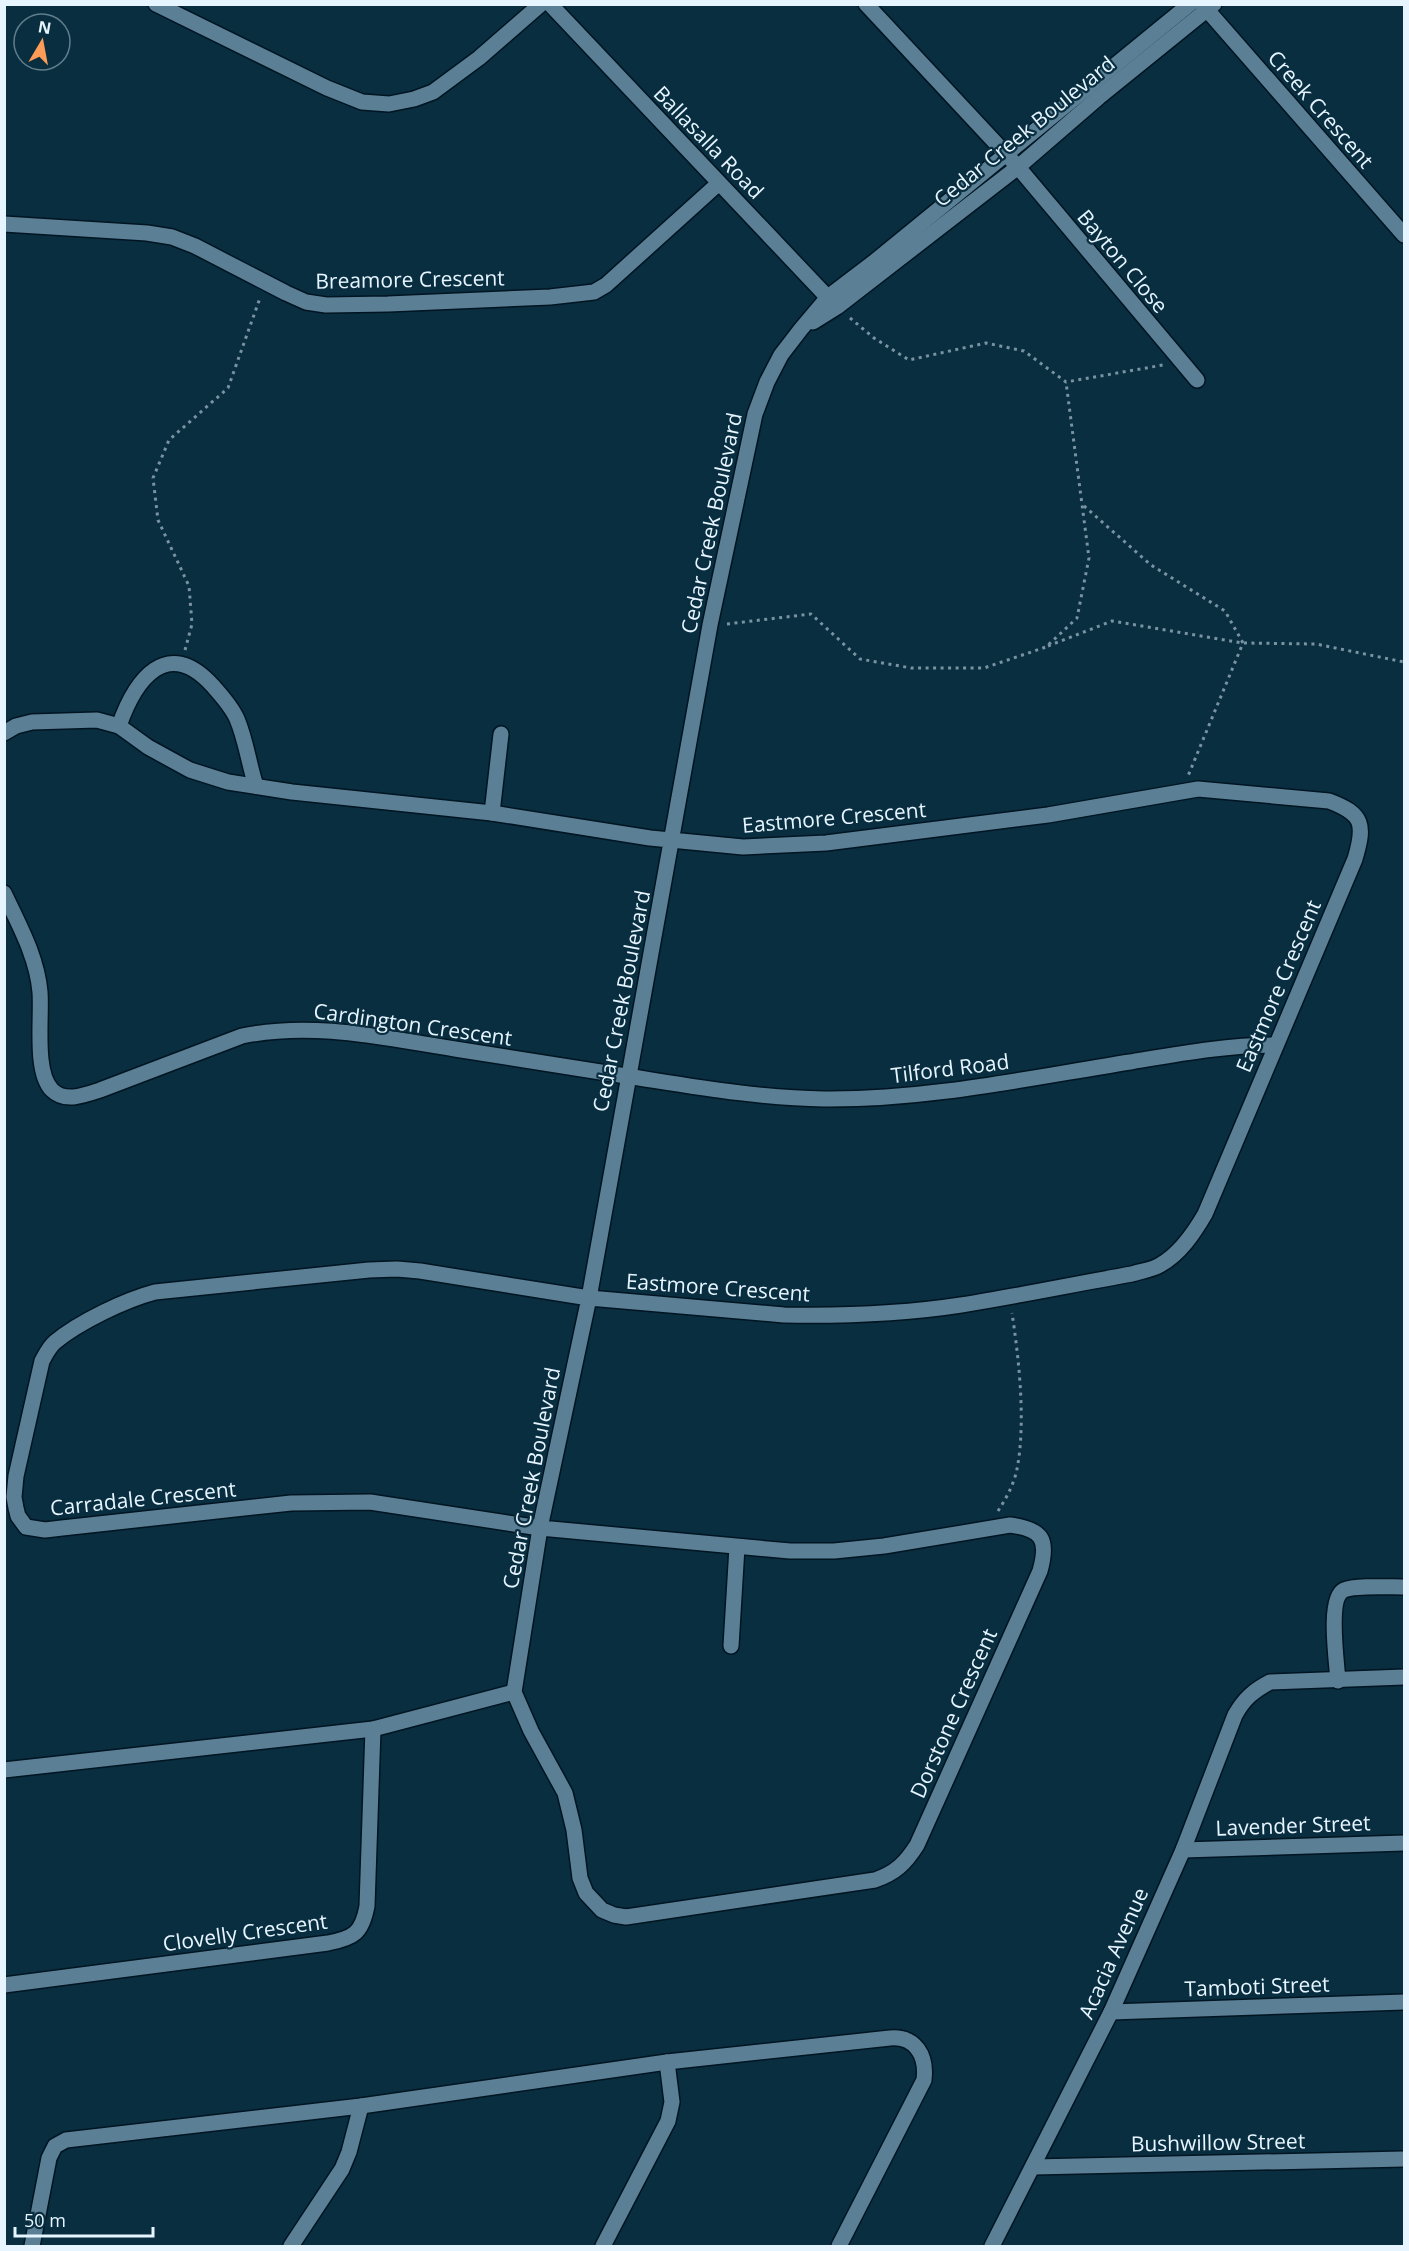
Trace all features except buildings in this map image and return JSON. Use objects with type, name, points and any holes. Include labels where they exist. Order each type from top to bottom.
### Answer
[{"type":"street","points":[[156,4],[327,88],[362,102],[389,104],[433,92],[478,58],[541,4]]},
{"type":"street","name":"Ballasalla Road","points":[[550,4],[833,302]]},
{"type":"street","name":"Bayton Close","points":[[866,4],[1018,167],[1197,380]]},
{"type":"street","name":"Cedar Creek Boulevard","points":[[833,302],[874,262],[1190,4]]},
{"type":"street","name":"Cedar Creek Boulevard","points":[[514,1692],[540,1528],[590,1298],[710,626],[746,448],[754,414],[767,382],[781,355],[801,329],[833,302],[1018,167],[1208,6]]},
{"type":"street","name":"Creek Crescent","points":[[1208,6],[1404,235]]},
{"type":"street","name":"Breamore Crescent","points":[[4,224],[147,233],[171,237],[195,246],[306,302],[326,305],[550,297],[594,292],[606,285],[630,266],[719,183]]},
{"type":"street","points":[[119,726],[127,703],[146,676],[166,664],[182,664],[205,677],[237,718],[256,786]]},
{"type":"street","points":[[4,732],[32,722],[97,720],[119,726],[148,747],[190,770],[228,782],[292,792],[492,813],[673,840]]},
{"type":"street","points":[[492,813],[501,734]]},
{"type":"street","name":"Eastmore Crescent","points":[[590,1298],[784,1315],[922,1309],[1132,1274],[1158,1266],[1171,1257],[1195,1230],[1205,1214],[1355,859],[1360,841],[1360,827],[1356,815],[1346,807],[1329,801],[1198,789],[1048,815],[826,843],[742,847],[673,840]]},
{"type":"street","name":"Cardington Crescent","points":[[4,893],[26,941],[38,980],[44,1078],[55,1093],[68,1098],[100,1090],[242,1036],[265,1031],[295,1029],[352,1032],[628,1077]]},
{"type":"street","name":"Tilford Road","points":[[628,1077],[793,1098],[874,1098],[956,1090],[1200,1050],[1276,1045]]},
{"type":"street","name":"Carradale Crescent","points":[[540,1528],[370,1503],[328,1502],[291,1503],[45,1530],[26,1527],[22,1523],[14,1497],[16,1476],[42,1361],[47,1351],[54,1342],[66,1334],[134,1298],[181,1288],[396,1269],[453,1275],[590,1298]]},
{"type":"street","name":"Dorstone Crescent","points":[[514,1692],[531,1731],[565,1792],[574,1830],[580,1878],[586,1893],[602,1910],[626,1917],[875,1880],[891,1874],[903,1865],[916,1845],[1040,1571],[1045,1548],[1042,1537],[1028,1528],[1010,1525],[884,1546],[834,1551],[790,1551],[737,1547],[540,1528]]},
{"type":"street","points":[[731,1646],[737,1547]]},
{"type":"street","points":[[1404,1587],[1352,1588],[1342,1591],[1337,1596],[1334,1615],[1338,1681],[1404,1677]]},
{"type":"street","name":"Acacia Avenue","points":[[992,2247],[1111,2012],[1182,1850],[1235,1715],[1243,1701],[1254,1690],[1270,1682],[1338,1681]]},
{"type":"street","points":[[4,1770],[373,1729],[514,1692]]},
{"type":"street","name":"Clovelly Crescent","points":[[4,1985],[328,1943],[345,1940],[356,1934],[365,1918],[367,1906],[373,1729]]},
{"type":"street","name":"Lavender Street","points":[[1182,1850],[1404,1843]]},
{"type":"street","name":"Tamboti Street","points":[[1111,2012],[1404,2002]]},
{"type":"street","points":[[32,2247],[49,2158],[55,2146],[60,2143],[86,2137],[361,2106],[667,2062],[904,2039],[919,2049],[926,2068],[924,2080],[839,2247]]},
{"type":"street","points":[[603,2247],[668,2121],[672,2102],[667,2062]]},
{"type":"street","points":[[291,2247],[342,2169],[361,2106]]},
{"type":"street","name":"Bushwillow Street","points":[[1033,2167],[1404,2159]]},
{"type":"path","points":[[182,664],[192,624],[189,586],[158,520],[153,478],[169,440],[228,388],[266,282]]},
{"type":"path","points":[[833,302],[874,338],[909,360],[986,343],[1024,351],[1066,382],[1089,558],[1077,618],[1046,647]]},
{"type":"path","points":[[1066,382],[1181,362]]},
{"type":"path","points":[[1083,505],[1151,565],[1225,611],[1243,643]]},
{"type":"path","points":[[710,626],[811,614],[860,659],[911,668],[984,668],[1112,621],[1243,643],[1316,644],[1404,662]]},
{"type":"path","points":[[1181,791],[1243,643]]},
{"type":"path","points":[[988,1528],[1006,1498],[1016,1470],[1020,1432],[1019,1359],[1009,1296]]}]
